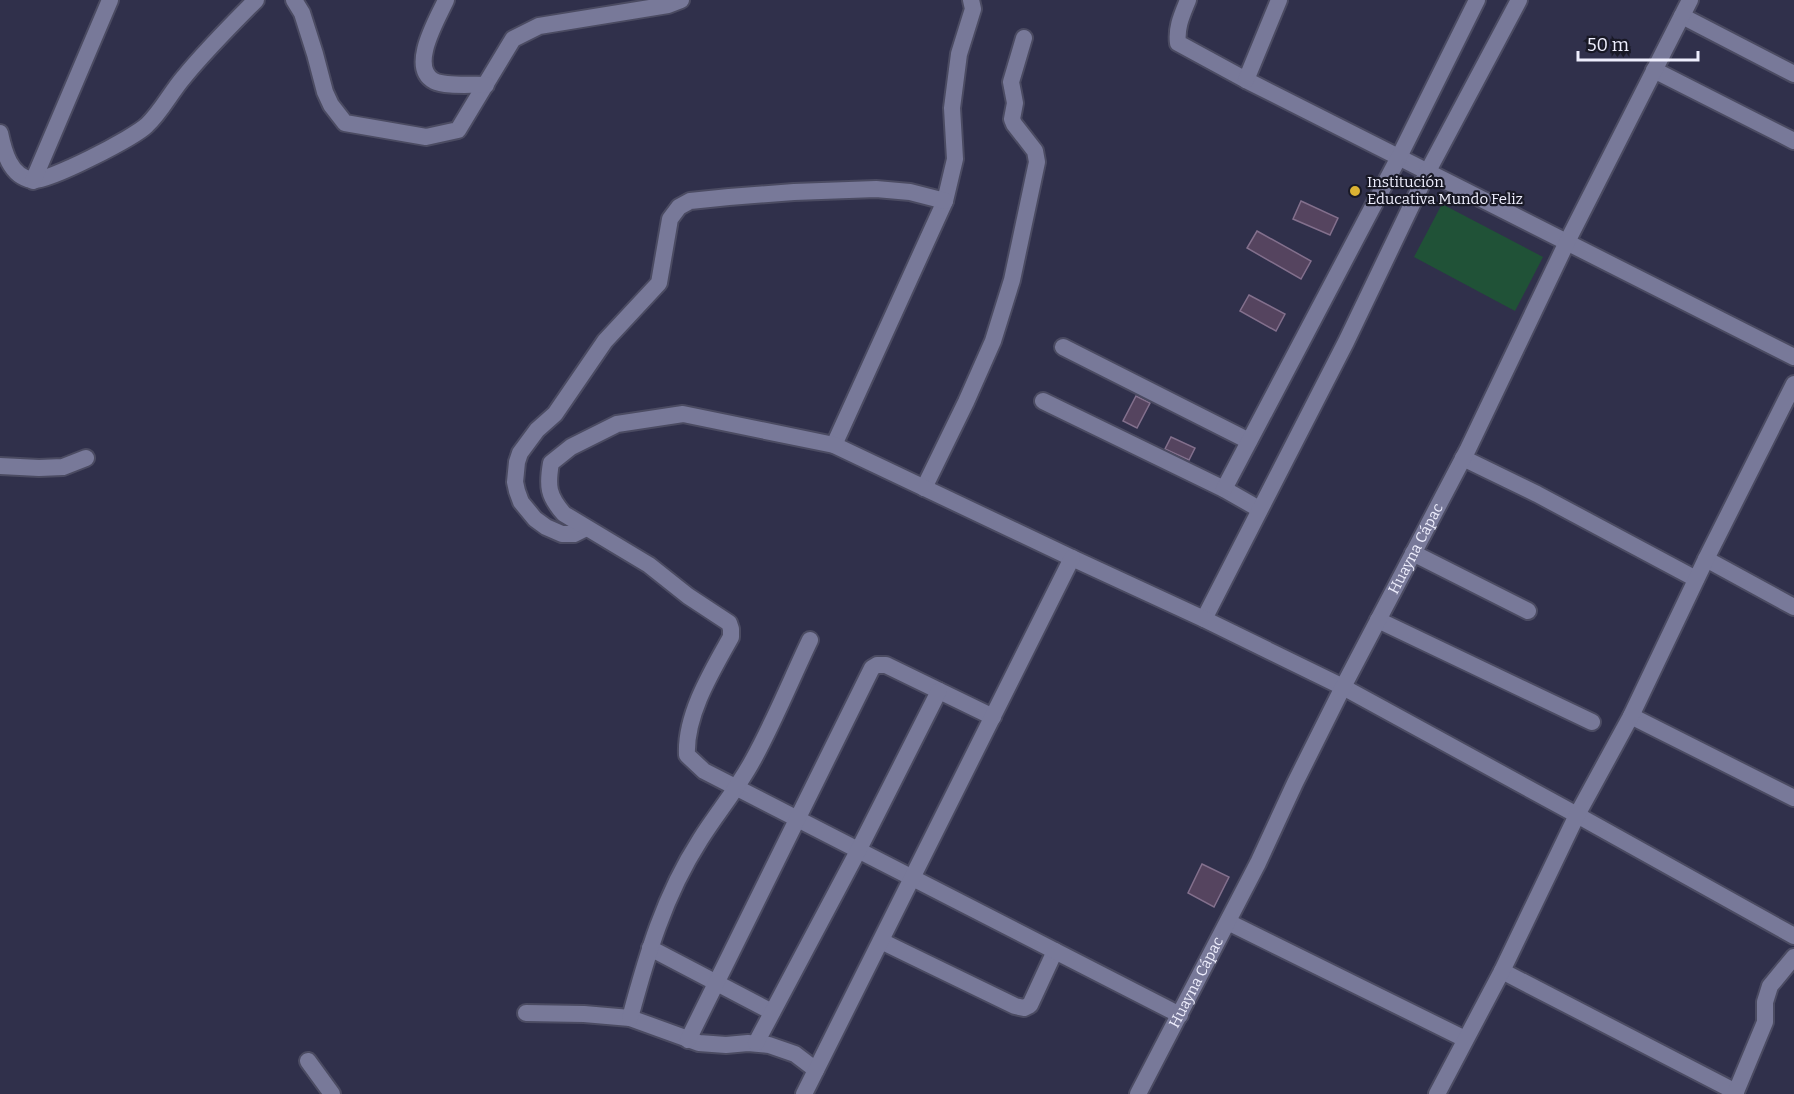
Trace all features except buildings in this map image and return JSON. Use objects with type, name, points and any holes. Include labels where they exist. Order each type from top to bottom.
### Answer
[{"type":"street","points":[[33,181],[110,0]]},
{"type":"street","points":[[0,134],[4,152],[11,165],[33,181],[51,177],[142,130],[207,50],[256,0]]},
{"type":"street","points":[[294,0],[305,23],[325,92],[331,105],[345,123],[426,137],[458,130],[513,39],[539,26],[668,5],[681,0]]},
{"type":"street","points":[[446,0],[424,53],[426,75],[435,81],[446,83],[486,85]]},
{"type":"street","points":[[834,445],[945,201],[955,159],[952,108],[959,54],[974,9],[971,0]]},
{"type":"street","points":[[1188,0],[1179,22],[1178,43],[1246,81],[1794,357]]},
{"type":"street","points":[[1246,81],[1279,0]]},
{"type":"street","points":[[1224,489],[1399,157],[1477,0]]},
{"type":"street","points":[[1204,619],[1346,342],[1428,171],[1519,0]]},
{"type":"street","name":"Huayna Cápac","points":[[1138,1094],[1258,863],[1343,687],[1463,459],[1567,242],[1690,0]]},
{"type":"street","points":[[1682,16],[1794,74]]},
{"type":"street","points":[[924,488],[993,341],[1012,280],[1037,162],[1035,152],[1012,119],[1015,104],[1011,82],[1024,38]]},
{"type":"street","points":[[1654,70],[1794,141]]},
{"type":"street","points":[[586,528],[574,534],[562,534],[535,519],[521,502],[517,491],[516,462],[537,430],[555,414],[605,341],[659,283],[670,219],[679,207],[690,201],[794,192],[876,189],[910,192],[945,201]]},
{"type":"street","points":[[1063,347],[1249,441]]},
{"type":"street","points":[[1437,1094],[1502,971],[1794,384]]},
{"type":"street","points":[[1043,401],[1224,489],[1260,509]]},
{"type":"street","points":[[1180,1015],[704,771],[687,755],[686,739],[708,679],[731,637],[729,624],[688,596],[649,565],[564,514],[554,504],[549,489],[551,463],[571,447],[617,424],[683,414],[834,445],[1343,687],[1794,936]]},
{"type":"street","points":[[0,465],[63,467],[86,458]]},
{"type":"street","points":[[1463,459],[1537,494],[1696,579]]},
{"type":"street","points":[[1413,553],[1528,611]]},
{"type":"street","points":[[804,1094],[1072,558]]},
{"type":"street","points":[[1706,559],[1794,607]]},
{"type":"street","points":[[1378,620],[1592,722]]},
{"type":"street","points":[[630,1018],[650,948],[669,898],[700,840],[737,788],[754,759],[810,640]]},
{"type":"street","points":[[688,1040],[872,668],[877,665],[886,665],[993,717]]},
{"type":"street","points":[[756,1043],[858,851],[939,691]]},
{"type":"street","points":[[1630,716],[1794,798]]},
{"type":"street","points":[[1228,922],[1465,1039]]},
{"type":"street","points":[[881,941],[1015,1006],[1024,1008],[1030,1005],[1055,951]]},
{"type":"street","points":[[650,948],[772,1012]]},
{"type":"street","points":[[1502,971],[1736,1093],[1765,1022],[1765,1002],[1770,986],[1794,957]]},
{"type":"street","points":[[526,1013],[630,1018],[688,1040],[711,1045],[756,1043],[782,1048],[795,1054],[816,1070]]},
{"type":"street","points":[[308,1061],[332,1094]]},
{"type":"green space","points":[[1442,204],[1543,257],[1515,311],[1414,257]]},
{"type":"place","name":"Institución Educativa Mundo Feliz","points":[[1355,191]]}]
